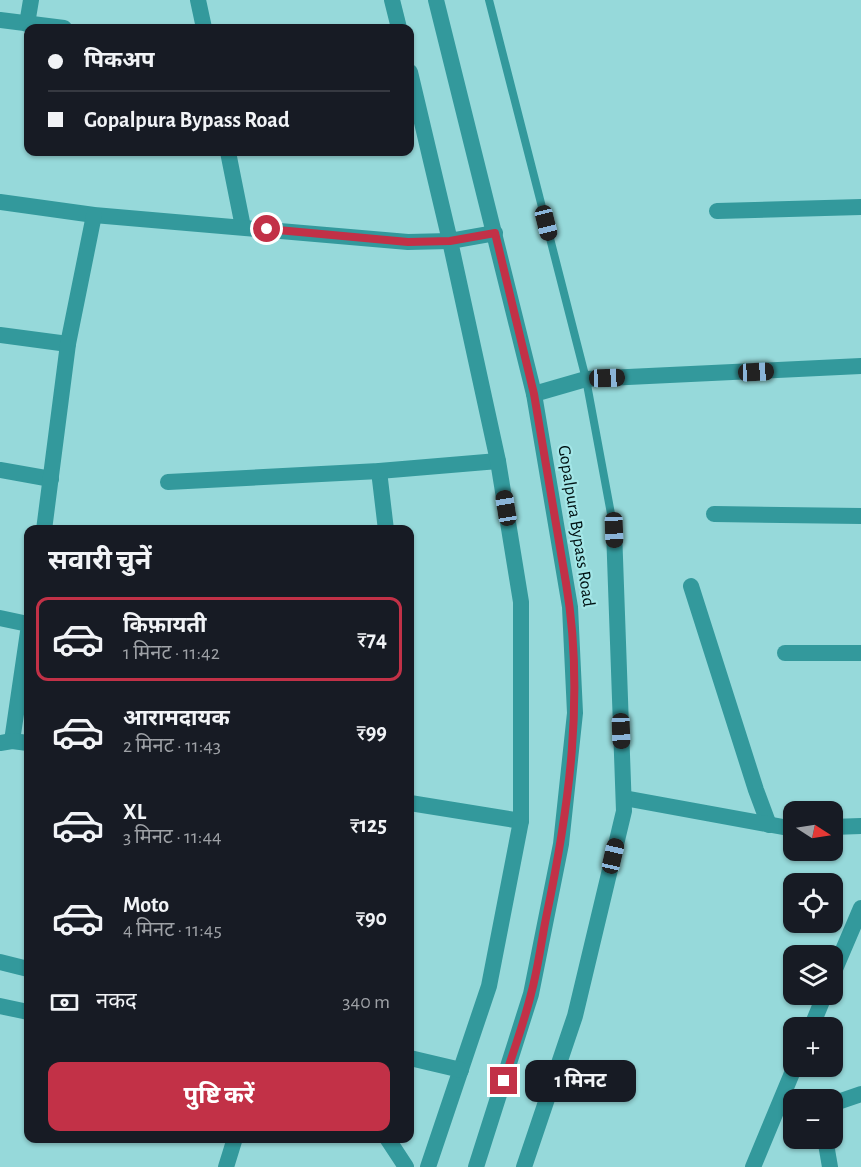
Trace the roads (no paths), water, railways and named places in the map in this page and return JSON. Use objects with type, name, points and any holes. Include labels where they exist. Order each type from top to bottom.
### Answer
[{"type":"street","points":[[0,20],[27,24],[31,0]]},
{"type":"street","points":[[198,0],[203,24]]},
{"type":"street","points":[[392,0],[398,24]]},
{"type":"street","name":"Gopalpura Bypass Road","points":[[436,0],[534,394],[570,607],[575,713],[561,844],[531,994],[476,1167]]},
{"type":"street","points":[[414,89],[498,461],[521,602],[521,821],[489,986],[429,1167]]},
{"type":"street","points":[[229,156],[243,226]]},
{"type":"street","points":[[0,202],[94,214],[408,242],[450,241],[495,233]]},
{"type":"street","points":[[717,211],[861,207]]},
{"type":"street","points":[[45,525],[68,344],[94,214]]},
{"type":"street","points":[[0,335],[68,344]]},
{"type":"street","points":[[534,394],[586,379],[861,366]]},
{"type":"street","points":[[168,482],[379,471],[498,461]]},
{"type":"street","points":[[0,470],[51,479]]},
{"type":"street","points":[[379,471],[385,525]]},
{"type":"street","points":[[714,514],[861,516]]},
{"type":"street","points":[[524,1167],[575,1016],[624,811],[614,530]]},
{"type":"street","points":[[692,586],[769,825]]},
{"type":"street","points":[[0,618],[24,623]]},
{"type":"street","points":[[786,653],[861,653]]},
{"type":"street","points":[[14,742],[24,663]]},
{"type":"street","points":[[624,798],[783,827]]},
{"type":"street","points":[[414,804],[521,821]]},
{"type":"street","points":[[843,827],[861,826]]},
{"type":"street","points":[[843,950],[861,908]]},
{"type":"street","points":[[0,962],[24,968]]},
{"type":"street","points":[[0,1006],[24,1011]]},
{"type":"street","points":[[414,1059],[461,1070]]},
{"type":"street","points":[[753,1167],[790,1077]]},
{"type":"street","points":[[843,1100],[861,1094]]},
{"type":"street","points":[[226,1167],[233,1143]]},
{"type":"street","points":[[390,1143],[406,1167]]},
{"type":"street","points":[[827,1149],[830,1167]]},
{"type":"lane","points":[[489,0],[586,379],[614,530]]}]
